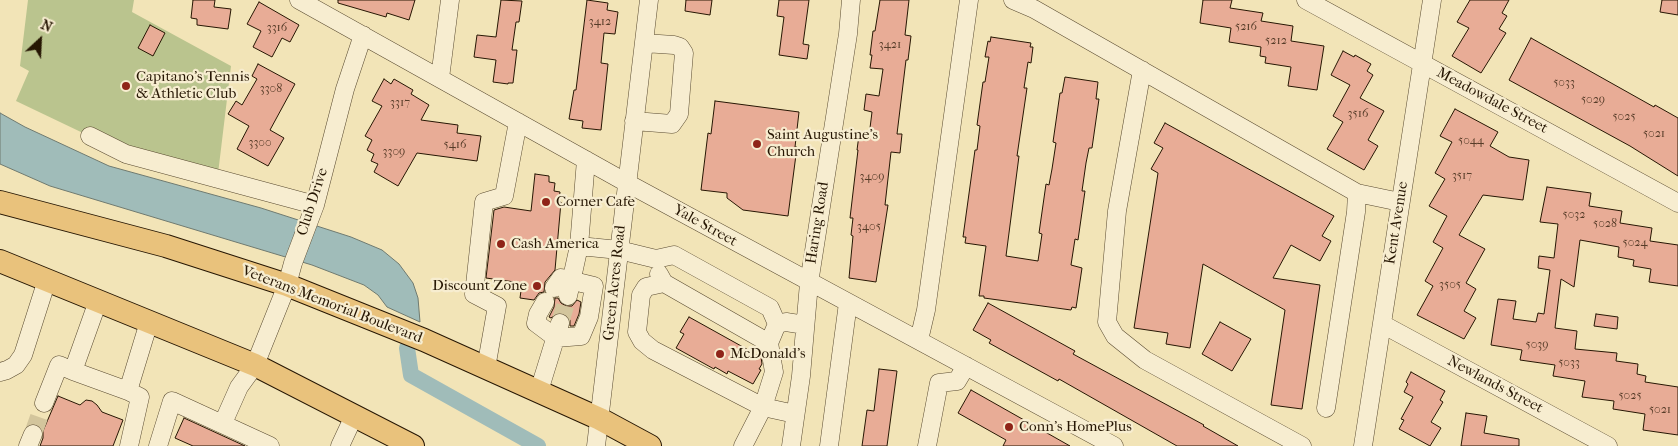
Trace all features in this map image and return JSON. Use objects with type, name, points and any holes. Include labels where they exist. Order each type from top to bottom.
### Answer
[{"type":"main road","name":"Veterans Memorial Boulevard","points":[[0,202],[166,246],[287,285],[416,336],[600,419],[650,446]]},
{"type":"main road","points":[[0,261],[255,365],[411,445]]},
{"type":"street","name":"Yale Street","points":[[299,0],[626,183],[1114,446]]},
{"type":"street","points":[[440,78],[450,0]]},
{"type":"street","name":"Green Acres Road","points":[[596,446],[649,0]]},
{"type":"street","name":"Haring Road","points":[[791,446],[809,283],[848,34],[851,0]]},
{"type":"street","points":[[919,340],[926,310],[969,0]]},
{"type":"street","points":[[1013,0],[1142,70],[1357,193],[1400,202]]},
{"type":"street","name":"Meadowdale Street","points":[[1306,0],[1678,203]]},
{"type":"street","name":"Kent Avenue","points":[[1363,446],[1432,0]]},
{"type":"street","name":"Club Drive","points":[[223,423],[239,388],[255,365],[287,285],[311,213],[345,90],[363,35]]},
{"type":"street","points":[[634,121],[672,124],[679,114],[684,53],[680,47],[674,45],[644,43]]},
{"type":"street","points":[[1142,70],[1116,211],[1107,322],[1115,336],[1145,360],[1302,446]]},
{"type":"street","points":[[486,368],[498,306],[474,294],[484,202],[504,196],[518,122]]},
{"type":"street","points":[[90,136],[126,154],[311,213]]},
{"type":"street","points":[[586,160],[579,246],[560,292],[538,314],[536,323],[581,336],[590,317],[594,286]]},
{"type":"street","points":[[1326,408],[1356,212],[1357,193]]},
{"type":"street","points":[[579,246],[619,250],[656,259],[674,255],[770,308],[777,324],[769,343],[774,372],[763,407],[743,446]]},
{"type":"street","points":[[656,259],[658,273],[664,283],[769,343]]},
{"type":"street","points":[[0,372],[16,365],[23,355],[47,280]]},
{"type":"street","points":[[664,283],[646,287],[641,295],[637,332],[642,341],[653,350],[763,407],[795,414]]},
{"type":"street","points":[[560,292],[594,286],[615,289]]},
{"type":"street","points":[[73,371],[98,301]]},
{"type":"street","points":[[829,446],[848,303]]},
{"type":"street","points":[[128,392],[149,322]]},
{"type":"street","points":[[777,324],[786,322],[805,326]]},
{"type":"street","name":"Newlands Street","points":[[1382,324],[1608,446]]},
{"type":"street","points":[[539,391],[558,330]]},
{"type":"street","points":[[44,403],[59,365],[140,397],[129,446]]},
{"type":"street","points":[[927,446],[939,384],[958,381],[966,366]]},
{"type":"street","points":[[158,446],[172,401],[270,446]]},
{"type":"street","points":[[340,446],[354,416]]},
{"type":"green space","name":"Capitano's Tennis & Athletic Club","points":[[28,0],[134,0],[132,12],[231,66],[217,182],[86,145],[83,133],[16,101],[29,71],[20,66]]},
{"type":"water","points":[[0,113],[25,127],[109,166],[261,208],[351,237],[382,250],[399,264],[413,283],[418,298],[420,322],[387,307],[378,295],[364,285],[312,265],[50,186],[0,164]]},
{"type":"building","points":[[193,0],[215,0],[214,7],[231,9],[228,29],[197,25],[197,19],[191,18]]},
{"type":"building","points":[[338,0],[415,0],[409,20],[387,13],[386,17],[338,3]]},
{"type":"building","points":[[501,0],[522,1],[519,22],[516,22],[512,50],[517,50],[513,83],[508,84],[493,82],[496,60],[474,57],[477,35],[496,37]]},
{"type":"building","points":[[587,0],[608,3],[607,10],[618,12],[615,34],[604,33],[601,63],[608,64],[601,130],[582,128],[583,121],[569,119],[574,90],[576,90]]},
{"type":"building","points":[[686,0],[712,0],[710,15],[685,11]]},
{"type":"building","points":[[779,0],[809,0],[803,44],[809,45],[807,59],[779,55],[784,17],[777,16]]},
{"type":"building","points":[[880,0],[909,0],[905,35],[911,36],[908,60],[906,60],[897,134],[902,134],[900,153],[891,152],[885,205],[888,205],[876,282],[849,278],[853,236],[851,235],[853,218],[850,218],[859,135],[869,136],[872,112],[864,110],[866,94],[879,96],[883,69],[870,68],[873,31],[875,31]]},
{"type":"building","points":[[1203,0],[1232,0],[1230,8],[1263,13],[1261,21],[1293,26],[1291,41],[1324,46],[1317,90],[1288,86],[1291,67],[1265,63],[1266,57],[1260,56],[1261,47],[1229,42],[1231,28],[1200,23]]},
{"type":"building","points":[[1470,0],[1509,0],[1502,13],[1507,16],[1499,29],[1506,33],[1481,73],[1452,56],[1469,28],[1457,22]]},
{"type":"building","points":[[1662,0],[1678,0],[1678,15],[1660,12]]},
{"type":"building","points":[[259,2],[299,25],[290,42],[282,38],[272,57],[253,47],[261,31],[247,24]]},
{"type":"building","points":[[150,25],[165,33],[153,56],[138,48]]},
{"type":"building","points":[[991,37],[1031,43],[1030,47],[1033,47],[1031,63],[1028,62],[1024,88],[1027,88],[1006,256],[1038,261],[1042,234],[1039,233],[1046,184],[1049,185],[1052,169],[1056,143],[1053,142],[1060,93],[1062,93],[1065,77],[1098,82],[1096,99],[1099,99],[1092,148],[1089,148],[1086,163],[1082,191],[1085,191],[1078,240],[1075,239],[1071,265],[1082,268],[1076,308],[1072,307],[1071,310],[979,296],[986,246],[965,243],[966,237],[963,237],[975,150],[977,150],[980,126],[977,125],[983,82],[985,82],[989,57],[985,57],[988,41],[990,42]]},
{"type":"building","points":[[1531,38],[1654,107],[1655,105],[1678,118],[1678,176],[1630,146],[1509,80]]},
{"type":"building","points":[[1343,51],[1371,64],[1367,71],[1373,75],[1360,98],[1384,111],[1368,140],[1378,146],[1364,170],[1327,149],[1343,122],[1333,116],[1350,85],[1331,75]]},
{"type":"building","points":[[258,64],[295,84],[270,130],[284,138],[268,166],[237,149],[249,126],[228,114],[236,101],[242,105],[257,79],[252,76]]},
{"type":"building","points":[[384,79],[391,84],[394,79],[413,90],[411,94],[429,105],[421,120],[458,125],[457,133],[481,136],[477,161],[417,153],[398,186],[374,172],[378,164],[371,161],[374,154],[367,150],[372,140],[365,136],[382,106],[372,101]]},
{"type":"building","points":[[715,101],[799,112],[795,147],[797,147],[788,216],[743,210],[727,198],[727,193],[701,190],[708,133],[711,134]]},
{"type":"building","points":[[1455,109],[1498,132],[1490,146],[1509,157],[1529,160],[1523,200],[1483,195],[1459,235],[1485,249],[1466,283],[1476,289],[1464,311],[1476,318],[1464,339],[1417,315],[1433,286],[1425,281],[1443,248],[1433,242],[1447,216],[1429,206],[1445,179],[1435,173],[1452,142],[1440,136]]},
{"type":"building","points":[[1165,123],[1334,216],[1322,236],[1331,241],[1320,261],[1291,245],[1273,278],[1320,285],[1302,409],[1271,405],[1285,310],[1203,264],[1190,348],[1166,344],[1168,333],[1134,328],[1158,173],[1151,169],[1163,148],[1154,143]]},
{"type":"building","points":[[535,174],[549,176],[549,182],[555,183],[554,191],[560,192],[559,202],[561,202],[555,270],[545,282],[544,292],[539,293],[534,300],[520,298],[522,283],[486,278],[494,210],[504,207],[531,211]]},
{"type":"building","points":[[1547,187],[1591,193],[1589,206],[1622,211],[1620,223],[1652,228],[1650,241],[1678,245],[1678,286],[1649,282],[1651,269],[1633,266],[1634,260],[1618,257],[1619,247],[1580,240],[1574,287],[1561,279],[1555,328],[1577,331],[1575,349],[1617,353],[1616,361],[1638,364],[1637,374],[1646,376],[1645,382],[1678,387],[1678,435],[1643,430],[1645,414],[1613,409],[1614,401],[1582,397],[1585,381],[1553,376],[1555,365],[1520,360],[1522,350],[1491,345],[1498,299],[1516,301],[1513,319],[1536,322],[1538,313],[1544,314],[1550,270],[1538,268],[1539,256],[1554,258],[1558,224],[1540,222]]},
{"type":"building","points":[[555,298],[558,298],[566,306],[572,306],[577,300],[581,302],[574,326],[570,326],[570,320],[564,313],[557,313],[551,318],[549,317],[554,307]]},
{"type":"building","points":[[988,303],[1075,351],[1073,354],[1204,425],[1238,446],[1177,446],[1059,379],[1058,381],[989,343],[991,340],[973,330]]},
{"type":"building","points":[[1596,314],[1618,317],[1617,329],[1594,326]]},
{"type":"building","name":"McDonald's","points":[[689,317],[761,357],[762,364],[759,369],[761,370],[753,384],[728,371],[727,374],[715,367],[714,369],[676,348],[684,334],[680,332]]},
{"type":"building","points":[[1220,322],[1251,339],[1232,371],[1202,354]]},
{"type":"building","points":[[879,369],[897,371],[887,446],[862,446],[867,410],[874,411]]},
{"type":"building","points":[[1411,372],[1445,391],[1440,400],[1443,402],[1431,422],[1441,428],[1430,446],[1399,429],[1404,420],[1401,419],[1413,397],[1404,392]]},
{"type":"building","name":"Conn's HomePlus","points":[[971,390],[1070,446],[1003,446],[1006,440],[958,413]]},
{"type":"building","points":[[58,396],[80,405],[86,400],[92,401],[102,412],[123,420],[113,446],[40,446],[43,431]]},
{"type":"building","points":[[1466,413],[1487,416],[1484,433],[1519,439],[1519,446],[1461,446]]},
{"type":"building","points":[[184,418],[245,446],[193,446],[175,438]]},
{"type":"waterway","points":[[407,348],[411,375],[538,446]]},
{"type":"tunnel","points":[[560,323],[568,296]]},
{"type":"tunnel","points":[[33,434],[44,403]]},
{"type":"place","name":"Capitano's Tennis & Athletic Club","points":[[126,86]]},
{"type":"place","name":"Saint Augustine's Church","points":[[757,144]]},
{"type":"place","name":"Corner Cafe","points":[[546,202]]},
{"type":"place","name":"Cash America","points":[[501,244]]},
{"type":"place","name":"Discount Zone","points":[[537,286]]},
{"type":"place","name":"McDonald's","points":[[720,354]]},
{"type":"place","name":"Conn's HomePlus","points":[[1009,427]]}]
